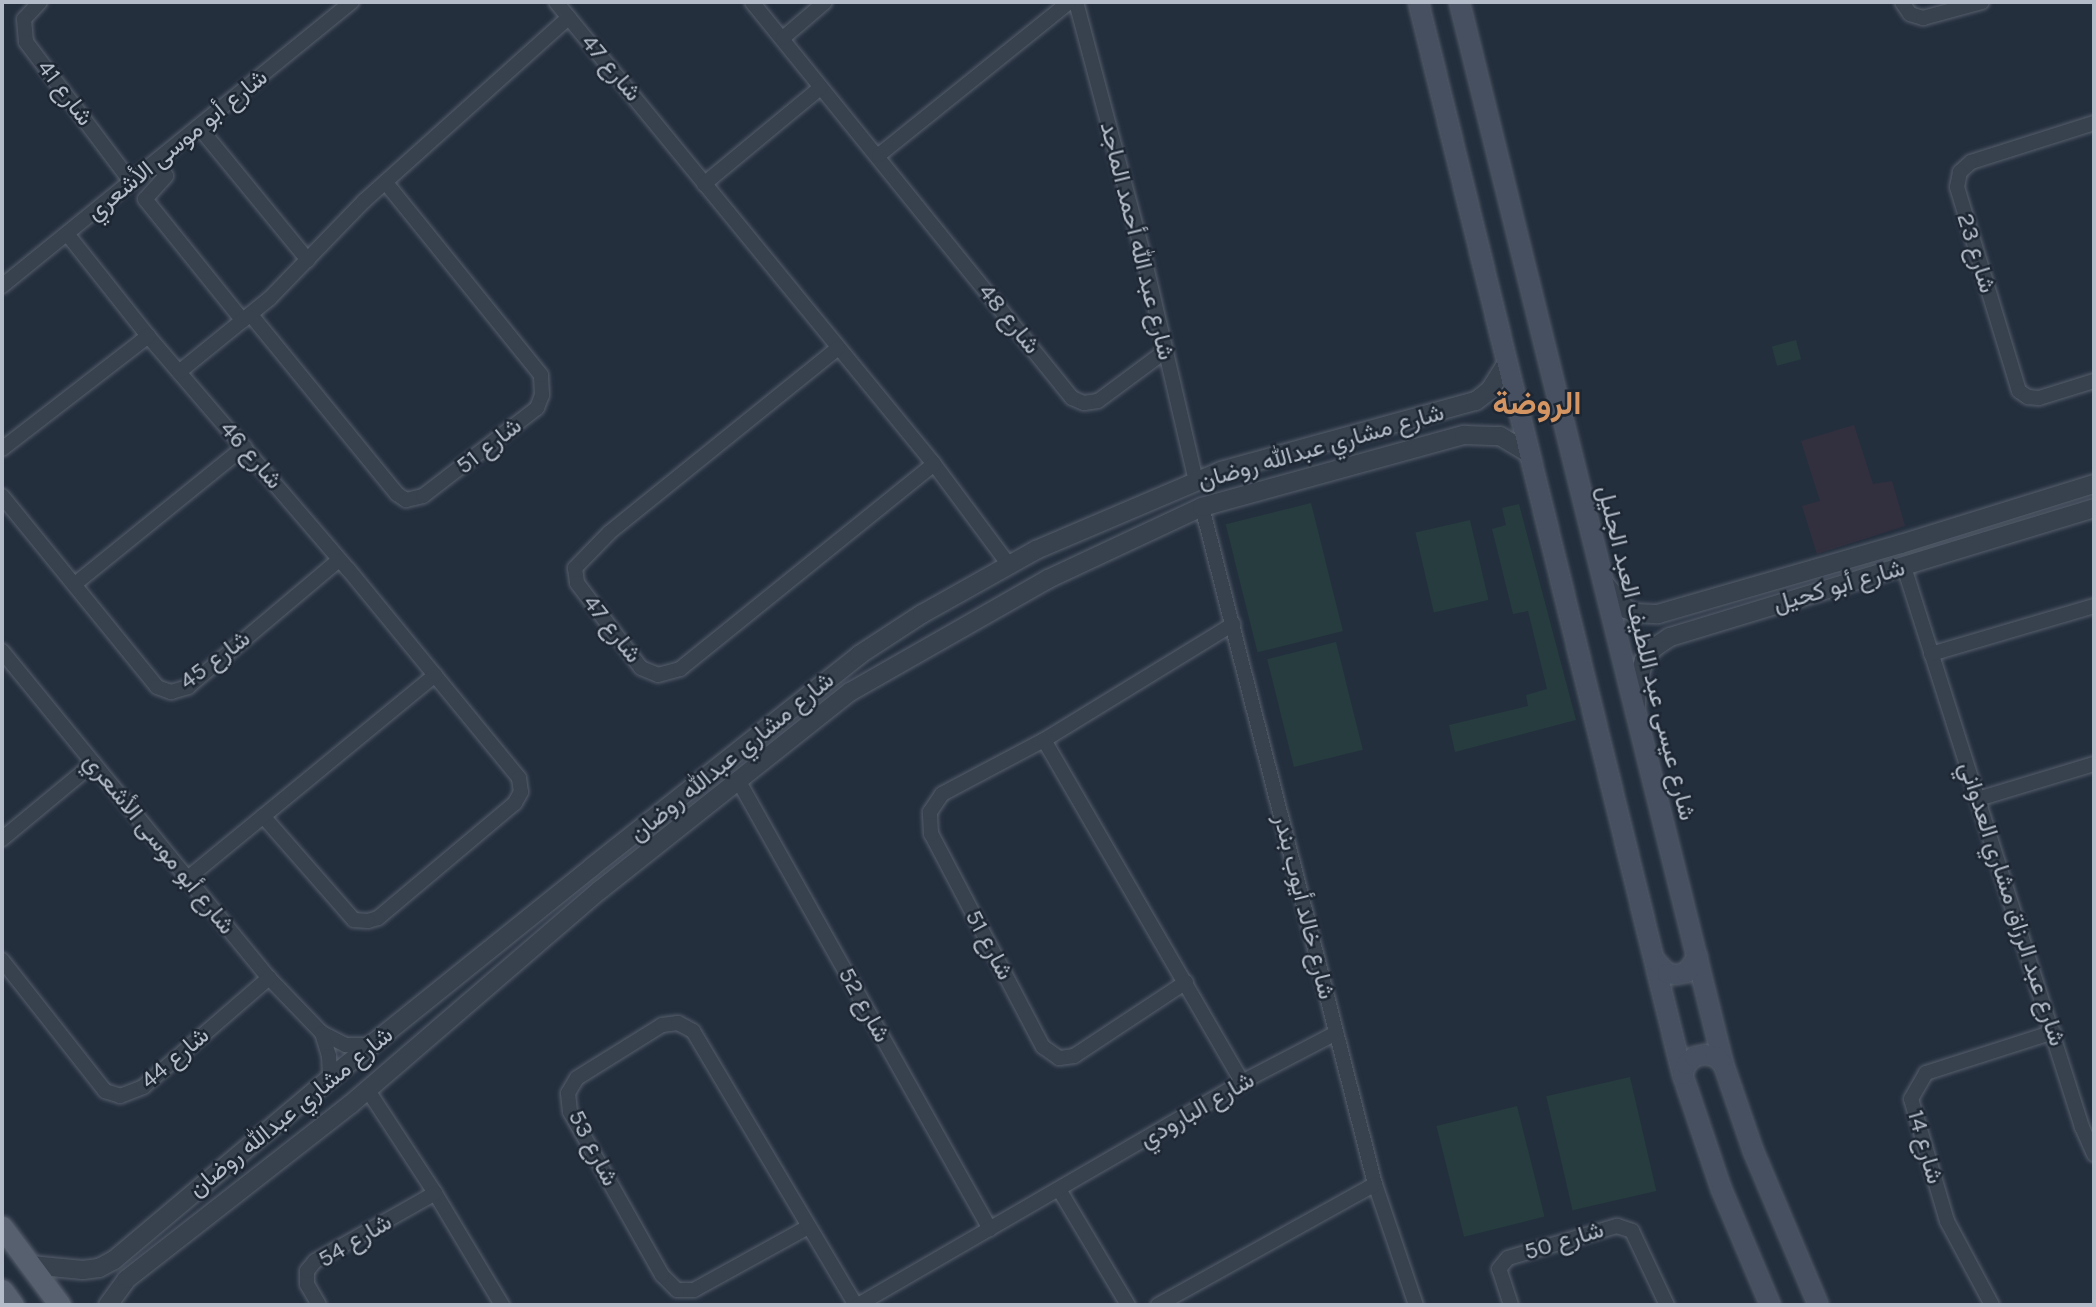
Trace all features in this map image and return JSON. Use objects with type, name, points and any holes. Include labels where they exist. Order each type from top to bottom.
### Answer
[{"type":"main road","points":[[1418,2],[1682,1074],[1720,1189],[1770,1305]]},
{"type":"main road","name":"شارع عيسى عبد اللطيف العبد الجليل","points":[[1459,2],[1723,1064],[1753,1151],[1818,1305]]},
{"type":"main road","points":[[1653,958],[1658,967],[1676,974],[1686,972],[1697,956]]},
{"type":"main road","points":[[1682,1074],[1693,1056],[1715,1056],[1723,1064]]},
{"type":"main road","points":[[2,1227],[60,1305]]},
{"type":"main road","points":[[2,1290],[13,1305]]},
{"type":"street","name":"شارع 41","points":[[40,2],[24,19],[26,41],[132,183]]},
{"type":"street","name":"شارع أبو موسى الأشعري","points":[[2,286],[352,2]]},
{"type":"street","name":"شارع 47","points":[[556,2],[934,464],[1009,565]]},
{"type":"street","name":"شارع 48","points":[[752,2],[820,88],[879,155],[1072,398],[1084,403],[1098,401],[1164,352]]},
{"type":"street","points":[[783,38],[825,2]]},
{"type":"street","points":[[879,155],[1069,2]]},
{"type":"street","name":"شارع عبد الله أحمد الماجد","points":[[1076,2],[1145,262],[1196,481]]},
{"type":"street","points":[[1902,2],[1910,14],[1923,18],[1982,2]]},
{"type":"street","name":"شارع 47","points":[[179,372],[247,318],[385,182],[569,17]]},
{"type":"street","points":[[704,184],[820,88]]},
{"type":"street","points":[[199,127],[308,260]]},
{"type":"street","name":"شارع 23","points":[[2093,127],[1971,162],[1960,172],[1957,187],[2019,391],[2028,397],[2039,398],[2094,381]]},
{"type":"street","points":[[156,162],[166,176],[145,199],[247,318]]},
{"type":"street","name":"شارع 51","points":[[247,318],[397,494],[407,500],[423,496],[537,408],[542,395],[541,375],[385,182]]},
{"type":"street","name":"شارع 46","points":[[68,235],[148,336],[340,560],[519,778],[522,792],[515,803],[378,918],[355,920],[263,816]]},
{"type":"street","points":[[2,449],[148,336]]},
{"type":"street","name":"شارع 47","points":[[838,348],[609,533],[575,568],[577,583],[641,668],[658,675],[680,669],[934,464]]},
{"type":"street","name":"شارع مشاري عبدالله روضان","points":[[31,1265],[68,1270],[99,1268],[114,1260],[225,1165],[489,949],[859,655],[922,614],[1009,565],[1222,471],[1476,401],[1490,390],[1506,364]]},
{"type":"street","name":"شارع مشاري عبدالله روضان","points":[[108,1305],[127,1279],[367,1089],[545,937],[850,692],[1048,579],[1202,507],[1464,435],[1483,433],[1512,441],[1530,454]]},
{"type":"street","points":[[1342,440],[1357,451],[1352,465]]},
{"type":"street","points":[[75,584],[244,447]]},
{"type":"street","name":"شارع أبو كحيل","points":[[1602,578],[1614,597],[1631,612],[1651,614],[1684,607],[2094,484]]},
{"type":"street","name":"شارع 45","points":[[2,496],[157,687],[171,692],[188,687],[340,560]]},
{"type":"street","name":"شارع خالد أيوب بندر","points":[[1202,507],[1375,1184],[1416,1305]]},
{"type":"street","name":"شارع أبو كحيل","points":[[1637,715],[1637,686],[1644,660],[1662,641],[1690,630],[2094,508]]},
{"type":"street","name":"شارع عبد الرزاق مشاري العدواني","points":[[1904,567],[2082,1126],[2094,1154]]},
{"type":"street","points":[[1931,654],[2094,606]]},
{"type":"street","points":[[1684,607],[1682,620],[1690,630]]},
{"type":"street","points":[[922,614],[918,620],[918,634],[923,640],[938,641]]},
{"type":"street","name":"شارع 51","points":[[1185,982],[1074,1056],[1059,1058],[1043,1047],[931,834],[930,812],[942,794],[1044,740],[1233,624]]},
{"type":"street","points":[[891,635],[903,640],[906,647],[904,660]]},
{"type":"street","name":"شارع أبو موسى الأشعري","points":[[2,651],[270,978],[322,1033],[346,1045],[372,1045]]},
{"type":"street","points":[[188,878],[435,675]]},
{"type":"street","points":[[1044,740],[1242,1082]]},
{"type":"street","points":[[2,839],[94,763]]},
{"type":"street","points":[[1978,799],[2094,764]]},
{"type":"street","name":"شارع 52","points":[[738,780],[990,1229]]},
{"type":"street","points":[[529,918],[532,931],[545,937]]},
{"type":"street","points":[[489,949],[502,946],[509,948],[512,961],[501,975]]},
{"type":"street","name":"شارع 44","points":[[2,960],[105,1091],[120,1096],[142,1087],[270,978]]},
{"type":"street","name":"شارع 53","points":[[808,1227],[694,1290],[677,1290],[662,1275],[570,1112],[568,1093],[577,1078],[662,1025],[678,1023],[693,1031],[857,1305]]},
{"type":"street","name":"شارع 14","points":[[1992,1305],[1947,1221],[1911,1099],[1926,1073],[2054,1032]]},
{"type":"street","points":[[322,1033],[330,1056],[330,1078]]},
{"type":"street","name":"شارع البارودي","points":[[857,1305],[1059,1191],[1242,1082],[1336,1034]]},
{"type":"street","points":[[367,1089],[502,1305]]},
{"type":"street","points":[[266,1131],[261,1143],[265,1155],[284,1156]]},
{"type":"street","points":[[225,1165],[248,1165],[249,1178],[243,1188]]},
{"type":"street","points":[[1158,1305],[1375,1184]]},
{"type":"street","points":[[1059,1191],[1128,1305]]},
{"type":"street","name":"شارع 54","points":[[319,1305],[307,1284],[307,1271],[315,1261],[435,1194]]},
{"type":"street","name":"شارع 50","points":[[1511,1305],[1499,1269],[1507,1258],[1618,1226],[1632,1231],[1667,1305]]},
{"type":"shaded area","points":[[1854,425],[1873,484],[1892,481],[1905,526],[1817,554],[1802,506],[1820,501],[1801,441]]},
{"type":"green space","points":[[1796,340],[1801,359],[1777,366],[1772,346]]},
{"type":"green space","points":[[1311,503],[1343,631],[1258,652],[1226,524]]},
{"type":"green space","points":[[1519,504],[1576,720],[1455,752],[1449,725],[1528,706],[1526,695],[1547,689],[1528,611],[1513,614],[1492,529],[1506,525],[1502,508]]},
{"type":"green space","points":[[1470,520],[1488,600],[1434,612],[1415,533]]},
{"type":"green space","points":[[1336,642],[1363,750],[1294,767],[1267,659]]},
{"type":"green space","points":[[1630,1077],[1656,1191],[1573,1210],[1546,1096]]},
{"type":"green space","points":[[1517,1106],[1545,1217],[1464,1237],[1436,1126]]},
{"type":"district","name":"الروضة","points":[[1537,404]]}]
